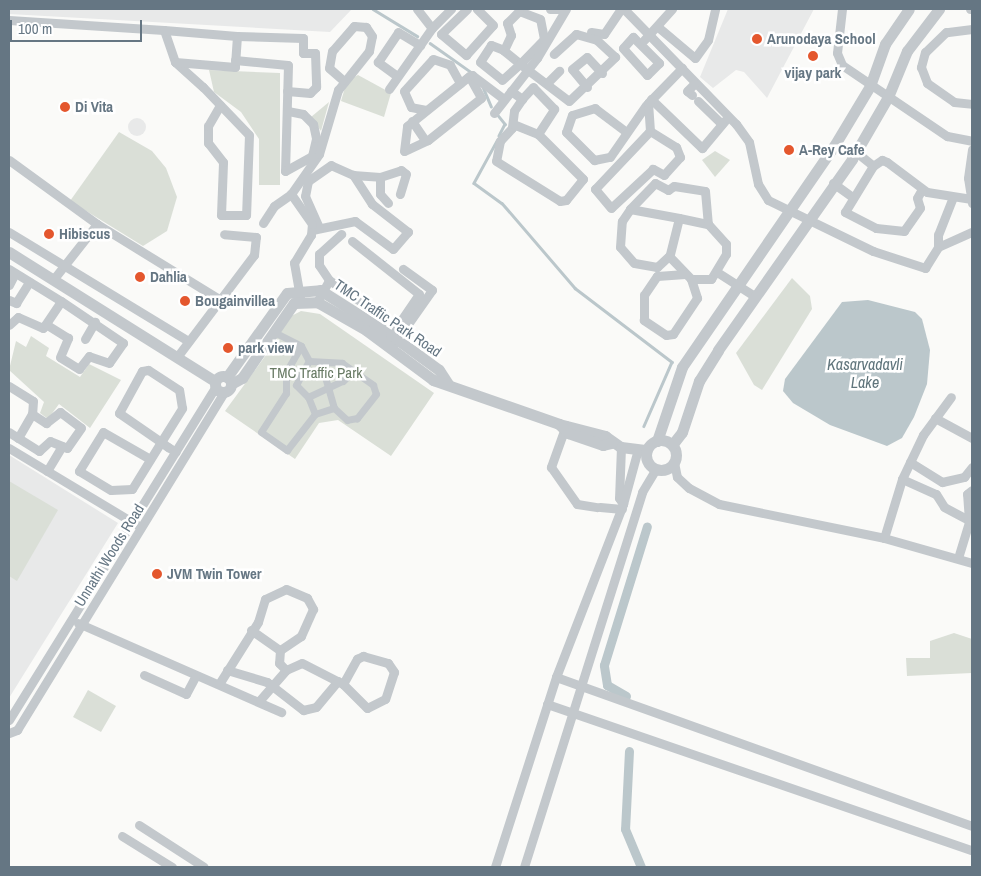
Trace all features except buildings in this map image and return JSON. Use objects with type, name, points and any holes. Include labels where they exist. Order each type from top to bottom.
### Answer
[{"type":"street","points":[[416,9],[432,28]]},
{"type":"street","points":[[389,88],[432,28],[451,9]]},
{"type":"street","points":[[467,9],[441,34],[466,55],[492,28],[492,22],[477,9]]},
{"type":"street","points":[[591,32],[604,34],[622,9],[696,83],[725,120]]},
{"type":"street","points":[[641,43],[658,27],[672,9]]},
{"type":"street","points":[[658,27],[695,58],[708,40],[707,29],[716,15],[714,9]]},
{"type":"street","points":[[842,9],[837,53],[842,65],[870,86],[947,136],[972,141]]},
{"type":"street","points":[[495,867],[556,677],[622,507],[642,449],[657,440],[682,367],[791,212],[834,146],[870,86],[885,44],[907,9]]},
{"type":"street","points":[[939,9],[907,51],[888,98],[854,155],[807,218],[703,374],[682,432],[672,445],[677,477],[688,488],[719,504],[884,538],[972,563]]},
{"type":"street","points":[[503,50],[511,35],[507,24],[519,10],[540,19],[544,39],[520,64],[502,80],[480,62],[491,45],[503,50],[520,64],[548,82],[569,101],[602,73],[615,57],[597,40],[576,34],[554,54]]},
{"type":"street","points":[[494,113],[528,69],[559,10]]},
{"type":"street","points":[[9,20],[237,36],[303,38],[303,53],[315,53],[316,87],[310,93],[287,91]]},
{"type":"street","points":[[263,223],[274,206],[291,194],[319,154],[343,80],[369,51],[372,36],[366,27],[354,26],[342,36],[328,59],[328,68],[343,80]]},
{"type":"street","points":[[922,59],[946,32],[972,29]]},
{"type":"street","points":[[164,30],[175,62],[220,105],[249,135],[252,146],[246,216],[221,215],[223,162],[208,143],[208,126],[220,105]]},
{"type":"street","points":[[397,76],[378,62],[398,32],[420,45]]},
{"type":"street","points":[[175,62],[235,67],[237,36]]},
{"type":"street","points":[[633,37],[641,43],[659,64],[647,75],[623,48],[633,37]]},
{"type":"street","points":[[907,51],[922,59]]},
{"type":"street","points":[[656,59],[663,52]]},
{"type":"street","points":[[587,87],[572,69],[586,57],[602,73]]},
{"type":"street","points":[[426,110],[411,107],[404,91],[432,59],[450,65],[460,82]]},
{"type":"street","points":[[922,59],[927,83],[954,102],[972,104]]},
{"type":"street","points":[[236,60],[288,65],[285,171],[312,156],[316,138],[313,124],[303,114],[287,111]]},
{"type":"street","points":[[625,131],[596,108],[572,115],[566,132],[594,160],[610,157],[625,131],[650,101],[682,68]]},
{"type":"street","points":[[548,82],[559,71]]},
{"type":"street","points":[[469,76],[481,98],[425,140],[404,151],[404,131],[412,121],[469,76],[483,79],[504,99]]},
{"type":"street","points":[[696,83],[690,94],[725,120],[749,142],[758,184],[768,200],[873,251],[920,268],[930,263],[938,247],[938,235],[953,197]]},
{"type":"street","points":[[513,124],[538,134],[581,172],[583,179],[566,200],[560,201],[496,161],[500,141],[513,124],[514,111],[533,87],[554,109],[538,134]]},
{"type":"street","points":[[511,91],[522,99]]},
{"type":"street","points":[[650,101],[702,148],[725,120]]},
{"type":"street","points":[[650,101],[650,131],[595,189],[611,208],[653,169],[664,175],[680,157],[676,148],[650,131]]},
{"type":"street","points":[[412,121],[425,140]]},
{"type":"street","points":[[834,146],[873,166]]},
{"type":"street","points":[[922,189],[917,198],[920,208],[904,231],[876,228],[847,216],[845,208],[851,196],[873,166],[887,162],[922,189],[972,201],[972,149]]},
{"type":"street","points":[[10,165],[96,224],[219,298]]},
{"type":"street","points":[[316,229],[305,196],[309,178],[330,165],[353,175],[380,177],[401,170],[406,174],[400,194]]},
{"type":"street","points":[[9,252],[222,384],[242,378],[274,332],[295,297],[294,262],[316,229],[356,221],[393,249],[399,247],[408,228],[370,200],[353,175]]},
{"type":"street","points":[[370,200],[378,188],[380,177]]},
{"type":"street","points":[[833,182],[851,196]]},
{"type":"street","points":[[630,208],[708,224],[726,244],[717,272],[711,278],[655,272],[634,263],[620,247],[622,221],[630,208],[655,183],[668,190],[674,186],[705,191],[708,224]]},
{"type":"street","points":[[378,188],[388,203]]},
{"type":"street","points":[[291,194],[309,211]]},
{"type":"street","points":[[669,256],[688,277],[697,298],[670,336],[644,320],[644,295],[655,272],[669,256],[679,218]]},
{"type":"street","points":[[52,280],[66,268],[96,224]]},
{"type":"street","points":[[9,232],[188,341]]},
{"type":"street","points":[[938,247],[972,232]]},
{"type":"street","points":[[177,357],[219,298],[254,255],[258,242],[250,233],[224,234]]},
{"type":"street","points":[[341,234],[319,254],[319,265],[329,280],[363,303]]},
{"type":"street","points":[[352,241],[419,294],[402,320],[391,342]]},
{"type":"street","points":[[391,342],[432,290],[403,269]]},
{"type":"street","points":[[9,285],[12,271],[95,322],[124,343],[109,363],[89,356],[79,368],[60,357],[68,338],[46,324]]},
{"type":"street","points":[[717,272],[756,297]]},
{"type":"street","points":[[317,302],[325,292],[329,280]]},
{"type":"street","points":[[9,300],[16,303],[29,282]]},
{"type":"street","name":"TMC Traffic Park Road","points":[[295,297],[325,292],[391,342]]},
{"type":"street","points":[[222,384],[295,297]]},
{"type":"street","name":"TMC Traffic Park Road","points":[[295,297],[317,302],[391,342],[439,370],[448,384],[563,426],[605,436],[616,445],[642,449]]},
{"type":"street","points":[[9,325],[18,317],[38,329],[46,324],[61,302]]},
{"type":"street","points":[[84,339],[95,322]]},
{"type":"street","points":[[274,332],[301,346],[309,361]]},
{"type":"street","points":[[301,346],[286,372],[286,393],[261,432],[292,449],[315,414],[334,408]]},
{"type":"street","points":[[309,361],[321,363],[334,360],[374,385],[376,394],[352,421],[334,408],[321,363]]},
{"type":"street","points":[[309,361],[296,385],[308,397],[315,414]]},
{"type":"street","points":[[79,471],[111,490],[132,489],[150,459],[161,442],[182,408],[182,394],[148,370],[142,372],[119,413],[161,442],[176,452]]},
{"type":"street","points":[[308,397],[354,371]]},
{"type":"street","name":"Unnathi Woods Road","points":[[9,720],[176,452],[222,384]]},
{"type":"street","name":"Unnathi Woods Road","points":[[13,732],[142,528],[222,384]]},
{"type":"street","points":[[10,391],[33,401],[32,414],[18,438]]},
{"type":"street","points":[[884,538],[902,479],[910,462],[935,418],[951,397]]},
{"type":"street","points":[[9,432],[39,451],[50,441],[67,448],[80,424],[60,412],[50,422],[32,414]]},
{"type":"street","points":[[935,418],[972,438]]},
{"type":"street","points":[[563,426],[551,467],[578,504],[598,507],[622,507]]},
{"type":"street","points":[[70,485],[103,432],[150,459]]},
{"type":"street","points":[[657,440],[672,445]]},
{"type":"street","points":[[616,445],[619,498],[622,507]]},
{"type":"street","points":[[47,471],[62,446]]},
{"type":"street","points":[[9,448],[142,528]]},
{"type":"street","points":[[642,449],[647,459],[656,469]]},
{"type":"street","points":[[524,867],[642,492],[656,469],[674,462]]},
{"type":"street","points":[[910,462],[942,482],[964,477],[972,467]]},
{"type":"street","points":[[902,479],[936,494],[944,507],[971,521]]},
{"type":"street","points":[[629,485],[642,492]]},
{"type":"street","points":[[958,558],[971,521],[967,494],[972,490]]},
{"type":"street","points":[[219,684],[272,593],[286,589],[307,598],[313,609],[308,624],[295,642],[280,650]]},
{"type":"street","points":[[70,622],[83,623],[194,677],[219,684],[260,700],[281,712]]},
{"type":"street","points":[[251,630],[280,650]]},
{"type":"street","points":[[280,650],[279,663],[286,670]]},
{"type":"street","points":[[227,670],[272,686],[303,710],[316,707],[340,682],[357,659],[363,656],[388,663],[394,672],[385,699],[367,708],[340,682],[302,663],[286,670],[272,686],[260,700]]},
{"type":"street","points":[[144,675],[186,694],[194,677]]},
{"type":"street","points":[[556,677],[972,826]]},
{"type":"street","points":[[547,704],[972,850]]},
{"type":"street","points":[[139,825],[204,867]]},
{"type":"street","points":[[122,836],[172,867]]},
{"type":"shaded area","points":[[9,9],[352,9],[330,32],[9,14]]},
{"type":"shaded area","name":"Arunodaya School","points":[[728,9],[814,9],[767,98],[744,72],[736,70],[713,88],[700,77]]},
{"type":"shaded area","points":[[133,118],[141,118],[146,123],[144,134],[133,136],[128,131],[128,123]]},
{"type":"shaded area","points":[[9,455],[118,523],[9,698]]},
{"type":"green space","points":[[209,70],[280,73],[280,185],[259,185],[259,139],[241,112],[214,92]]},
{"type":"green space","points":[[358,75],[391,93],[384,117],[341,101],[347,81]]},
{"type":"green space","points":[[329,102],[321,131],[311,117]]},
{"type":"green space","points":[[119,132],[152,151],[166,168],[177,197],[167,231],[143,246],[70,201]]},
{"type":"green space","points":[[715,151],[730,160],[715,177],[702,160]]},
{"type":"green space","points":[[792,278],[810,296],[812,309],[762,390],[754,385],[736,353]]},
{"type":"green space","name":"TMC Traffic Park","points":[[301,311],[320,314],[434,393],[391,456],[338,420],[319,423],[295,459],[225,411],[277,340],[276,324]]},
{"type":"green space","points":[[31,336],[49,348],[46,356],[80,377],[89,364],[121,380],[90,428],[59,404],[48,419],[40,413],[44,402],[9,370],[16,341],[26,347]]},
{"type":"green space","points":[[9,481],[58,510],[17,581],[9,576]]},
{"type":"green space","points":[[954,633],[972,639],[972,673],[907,676],[906,658],[930,658],[930,641]]},
{"type":"green space","points":[[88,690],[116,706],[101,732],[73,717]]},
{"type":"water","name":"Kasarvadavli Lake","points":[[868,300],[915,312],[922,319],[930,350],[927,384],[914,417],[902,438],[887,446],[830,425],[793,403],[783,391],[785,379],[842,302]]},
{"type":"waterway","points":[[373,9],[417,36]]},
{"type":"waterway","points":[[430,43],[471,72]]},
{"type":"waterway","points":[[483,87],[491,106]]},
{"type":"waterway","points":[[497,114],[505,124],[499,136]]},
{"type":"waterway","points":[[497,141],[474,183],[502,203],[575,288],[672,362],[644,426]]},
{"type":"waterway","points":[[626,696],[607,685],[604,665],[647,526]]},
{"type":"waterway","points":[[629,751],[625,829],[641,867]]},
{"type":"place","name":"Arunodaya School","points":[[757,39]]},
{"type":"place","name":"vijay park","points":[[813,56]]},
{"type":"place","name":"Di Vita","points":[[65,107]]},
{"type":"place","name":"A-Rey Cafe","points":[[789,150]]},
{"type":"place","name":"Hibiscus","points":[[49,234]]},
{"type":"place","name":"Dahlia","points":[[140,277]]},
{"type":"place","name":"Bougainvillea","points":[[185,301]]},
{"type":"place","name":"park view","points":[[228,348]]},
{"type":"place","name":"JVM Twin Tower","points":[[157,574]]}]
